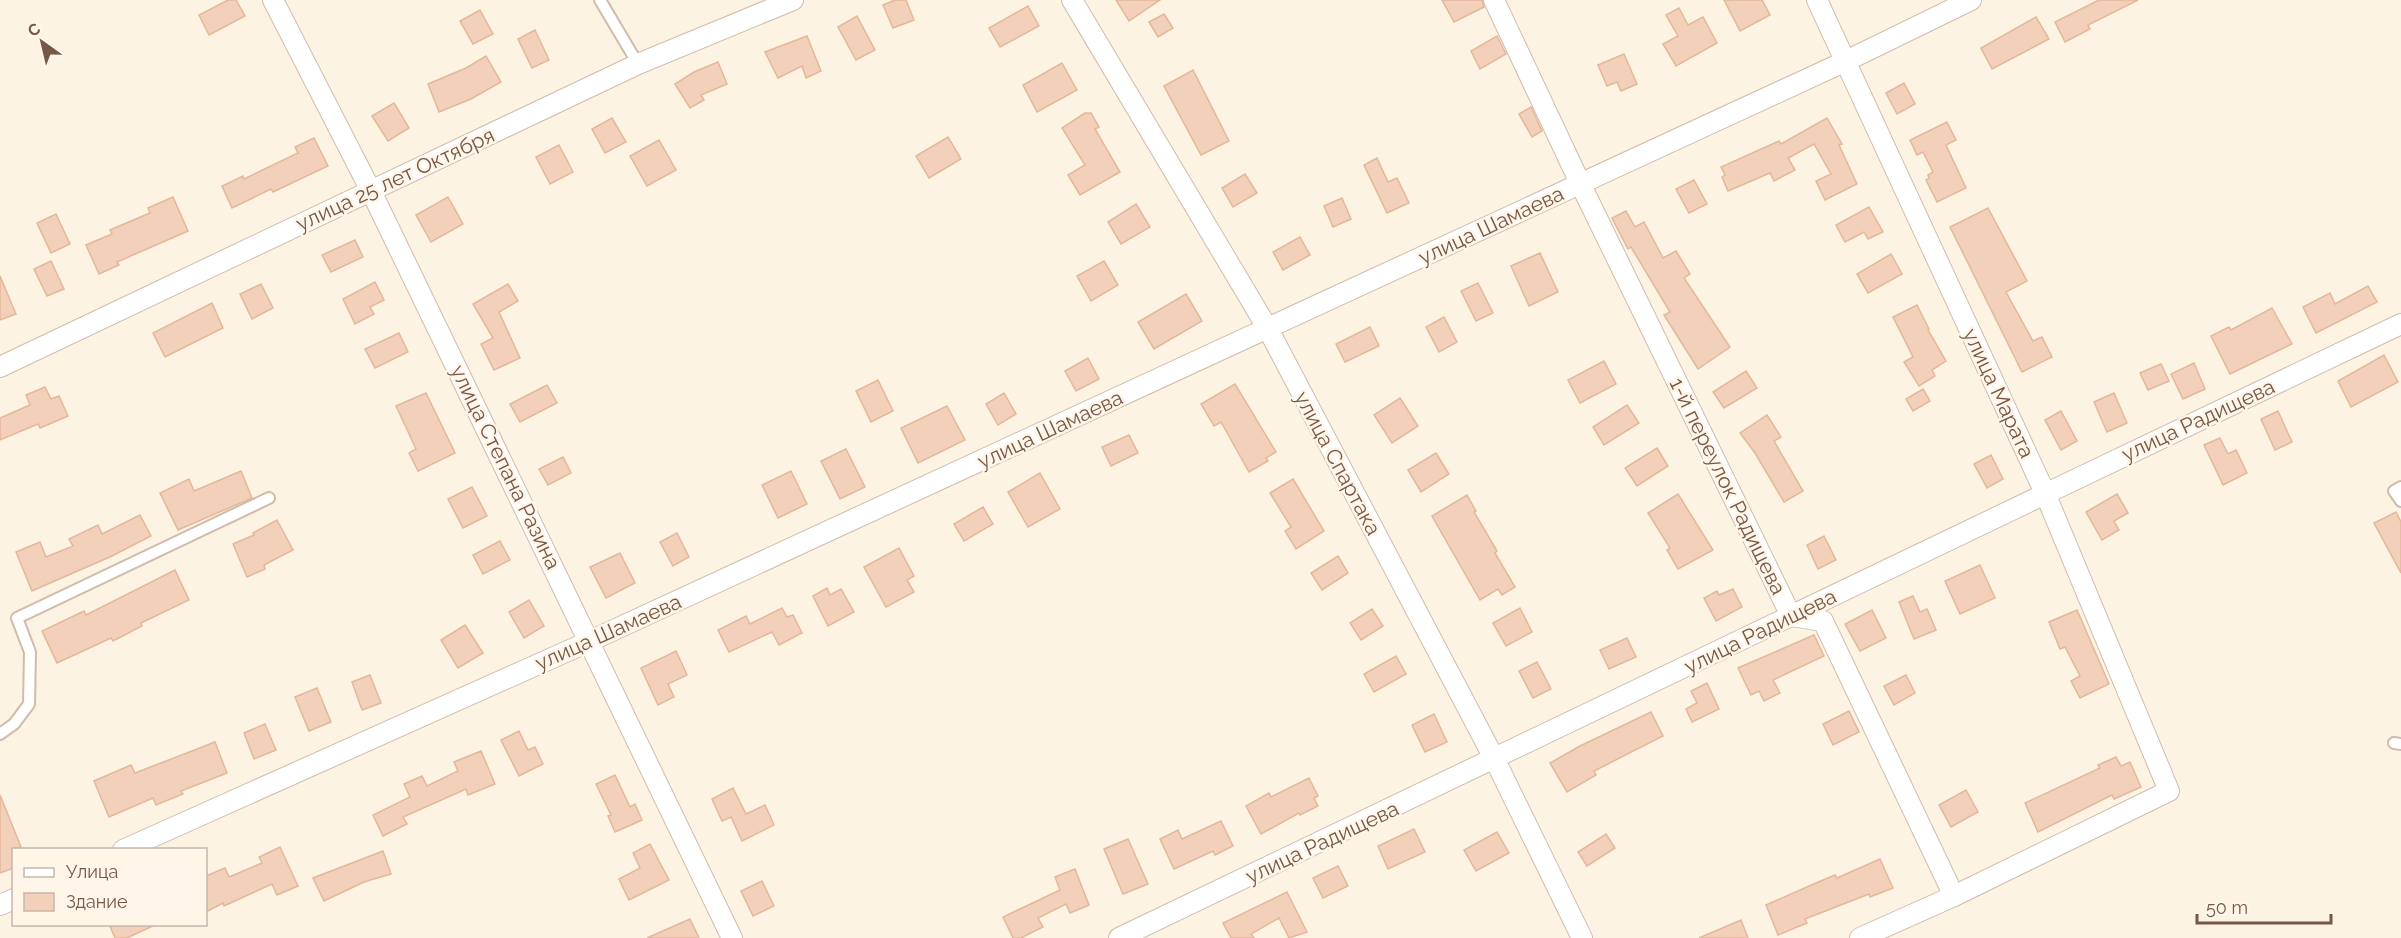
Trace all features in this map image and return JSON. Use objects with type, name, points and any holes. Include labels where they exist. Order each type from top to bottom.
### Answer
[{"type":"street","name":"улица Степана Разина","points":[[273,0],[371,191],[732,938]]},
{"type":"street","name":"улица 25 лет Октября","points":[[0,367],[638,64],[793,0]]},
{"type":"street","name":"улица Спартака","points":[[1072,0],[1268,329],[1495,760],[1582,938]]},
{"type":"street","name":"1-й переулок Радищева","points":[[1494,0],[1580,183],[1791,616],[1823,621],[1954,896]]},
{"type":"street","name":"улица Марата","points":[[1817,0],[2045,493],[2169,791],[1954,896]]},
{"type":"street","name":"улица Шамаева","points":[[125,848],[590,641],[1846,61],[1971,0]]},
{"type":"street","name":"улица Радищева","points":[[1119,938],[1495,760],[2045,493],[2401,324]]},
{"type":"street","points":[[1860,938],[1954,896]]},
{"type":"lane","points":[[600,0],[638,64]]},
{"type":"lane","points":[[2401,487],[2394,491],[2401,501]]},
{"type":"lane","points":[[0,734],[14,724],[29,704],[30,652],[17,618],[269,498]]},
{"type":"building","points":[[228,0],[236,0],[245,16],[209,35],[199,15]]},
{"type":"building","points":[[895,0],[906,0],[914,20],[893,28],[883,5]]},
{"type":"building","points":[[1116,0],[1160,0],[1129,21]]},
{"type":"building","points":[[1442,0],[1482,0],[1484,7],[1454,22]]},
{"type":"building","points":[[1724,0],[1762,0],[1770,15],[1740,31]]},
{"type":"building","points":[[2099,0],[2138,0],[2088,25],[2090,29],[2065,42],[2055,22]]},
{"type":"building","points":[[1028,6],[1039,26],[1000,47],[989,28]]},
{"type":"building","points":[[1679,8],[1688,25],[1703,17],[1717,43],[1676,66],[1663,44],[1678,36],[1666,15]]},
{"type":"building","points":[[480,10],[493,34],[473,44],[460,21]]},
{"type":"building","points":[[1164,14],[1173,28],[1158,37],[1149,22]]},
{"type":"building","points":[[857,16],[875,50],[856,60],[838,27]]},
{"type":"building","points":[[2036,17],[2049,39],[1992,69],[1981,48]]},
{"type":"building","points":[[535,30],[549,60],[532,68],[518,39]]},
{"type":"building","points":[[807,36],[821,71],[806,78],[802,66],[778,78],[765,52]]},
{"type":"building","points":[[1497,36],[1506,54],[1480,69],[1471,51]]},
{"type":"building","points":[[1624,54],[1637,84],[1621,91],[1617,82],[1607,86],[1598,65]]},
{"type":"building","points":[[486,56],[501,82],[471,99],[439,112],[428,84],[466,68]]},
{"type":"building","points":[[718,62],[727,84],[701,95],[704,100],[690,108],[675,84],[694,72]]},
{"type":"building","points":[[1062,63],[1077,90],[1037,112],[1023,85]]},
{"type":"building","points":[[1193,70],[1229,141],[1201,155],[1164,86]]},
{"type":"building","points":[[1904,83],[1915,104],[1897,114],[1886,93]]},
{"type":"building","points":[[394,103],[409,128],[388,141],[372,116]]},
{"type":"building","points":[[1531,107],[1542,131],[1532,137],[1519,114]]},
{"type":"building","points":[[1085,113],[1091,113],[1099,127],[1095,129],[1120,172],[1080,195],[1068,175],[1085,165],[1062,128]]},
{"type":"building","points":[[612,118],[626,142],[605,153],[592,129]]},
{"type":"building","points":[[1827,118],[1842,144],[1839,145],[1857,184],[1825,200],[1816,181],[1831,174],[1814,144],[1788,158],[1795,170],[1774,181],[1770,173],[1728,191],[1722,177],[1725,175],[1721,167],[1779,141],[1781,144]]},
{"type":"building","points":[[1947,122],[1956,140],[1946,145],[1966,188],[1937,202],[1926,180],[1933,172],[1923,152],[1917,155],[1910,140]]},
{"type":"building","points":[[948,137],[961,159],[929,178],[916,156]]},
{"type":"building","points":[[314,138],[328,166],[232,208],[222,186],[243,176],[244,179],[298,153],[295,147]]},
{"type":"building","points":[[659,140],[676,170],[647,186],[630,156]]},
{"type":"building","points":[[559,145],[573,172],[550,184],[536,157]]},
{"type":"building","points":[[1377,158],[1388,182],[1397,178],[1409,203],[1387,213],[1364,165]]},
{"type":"building","points":[[1245,174],[1257,193],[1233,207],[1222,188]]},
{"type":"building","points":[[1694,180],[1707,204],[1689,213],[1676,189]]},
{"type":"building","points":[[173,197],[188,231],[117,262],[119,265],[99,274],[86,245],[112,234],[110,230],[150,213],[148,208]]},
{"type":"building","points":[[448,197],[463,224],[431,242],[416,215]]},
{"type":"building","points":[[1342,198],[1351,219],[1333,227],[1324,206]]},
{"type":"building","points":[[1136,204],[1150,227],[1121,244],[1108,222]]},
{"type":"building","points":[[1869,207],[1883,232],[1868,239],[1864,232],[1845,242],[1836,225]]},
{"type":"building","points":[[1988,208],[2027,281],[2006,292],[2033,341],[2042,337],[2052,357],[2022,372],[1950,227]]},
{"type":"building","points":[[1626,211],[1635,227],[1644,222],[1663,258],[1676,251],[1690,274],[1684,278],[1730,347],[1698,369],[1664,315],[1670,312],[1631,247],[1628,249],[1612,218]]},
{"type":"building","points":[[56,214],[70,244],[51,253],[37,223]]},
{"type":"building","points":[[1300,237],[1310,255],[1283,270],[1273,252]]},
{"type":"building","points":[[355,240],[363,257],[331,272],[322,255]]},
{"type":"building","points":[[1540,253],[1558,292],[1529,306],[1511,266]]},
{"type":"building","points":[[1891,254],[1902,274],[1868,293],[1857,274]]},
{"type":"building","points":[[51,261],[64,289],[47,296],[34,269]]},
{"type":"building","points":[[1104,261],[1118,285],[1091,301],[1077,276]]},
{"type":"building","points":[[0,276],[16,314],[0,320]]},
{"type":"building","points":[[375,282],[384,300],[370,307],[374,314],[355,324],[343,299]]},
{"type":"building","points":[[1478,283],[1493,313],[1476,321],[1461,291]]},
{"type":"building","points":[[261,284],[273,308],[252,319],[240,294]]},
{"type":"building","points":[[508,284],[518,301],[499,312],[520,358],[494,370],[481,344],[493,338],[473,304]]},
{"type":"building","points":[[2368,286],[2377,302],[2316,333],[2303,307],[2330,293],[2335,304]]},
{"type":"building","points":[[1186,294],[1202,321],[1154,349],[1138,322]]},
{"type":"building","points":[[212,303],[223,328],[165,357],[153,333]]},
{"type":"building","points":[[1917,305],[1946,361],[1932,370],[1935,376],[1919,386],[1904,362],[1913,357],[1893,317]]},
{"type":"building","points":[[2272,308],[2292,344],[2230,374],[2211,336],[2229,327],[2231,330]]},
{"type":"building","points":[[1444,317],[1457,342],[1439,352],[1426,327]]},
{"type":"building","points":[[1370,327],[1379,346],[1345,362],[1336,344]]},
{"type":"building","points":[[399,333],[408,352],[375,368],[365,349]]},
{"type":"building","points":[[2384,355],[2398,382],[2351,407],[2338,381]]},
{"type":"building","points":[[1088,358],[1099,379],[1076,391],[1065,371]]},
{"type":"building","points":[[1604,361],[1616,384],[1580,403],[1568,380]]},
{"type":"building","points":[[2194,363],[2205,389],[2183,399],[2171,374]]},
{"type":"building","points":[[2161,364],[2169,381],[2148,390],[2140,373]]},
{"type":"building","points":[[1746,371],[1757,388],[1724,408],[1713,392]]},
{"type":"building","points":[[878,380],[893,411],[871,422],[856,391]]},
{"type":"building","points":[[1235,384],[1276,452],[1266,458],[1268,461],[1249,472],[1221,422],[1214,426],[1201,404]]},
{"type":"building","points":[[547,385],[557,403],[520,422],[510,404]]},
{"type":"building","points":[[45,387],[51,399],[59,396],[68,416],[40,428],[38,424],[0,440],[0,418],[30,405],[26,395]]},
{"type":"building","points":[[1923,389],[1930,401],[1913,411],[1906,399]]},
{"type":"building","points":[[426,393],[455,453],[418,471],[409,453],[416,449],[396,406]]},
{"type":"building","points":[[1004,393],[1016,414],[998,425],[986,404]]},
{"type":"building","points":[[2114,393],[2127,423],[2107,432],[2094,402]]},
{"type":"building","points":[[1400,398],[1418,426],[1392,443],[1374,415]]},
{"type":"building","points":[[1627,405],[1639,423],[1604,445],[1593,427]]},
{"type":"building","points":[[947,406],[965,440],[918,463],[901,428]]},
{"type":"building","points":[[2061,411],[2077,441],[2061,450],[2045,420]]},
{"type":"building","points":[[2278,411],[2292,442],[2275,450],[2261,419]]},
{"type":"building","points":[[1767,415],[1781,437],[1774,441],[1803,491],[1784,502],[1755,453],[1740,433]]},
{"type":"building","points":[[1129,435],[1138,453],[1111,466],[1102,447]]},
{"type":"building","points":[[2220,438],[2228,454],[2236,450],[2247,473],[2223,485],[2204,445]]},
{"type":"building","points":[[1657,448],[1668,466],[1637,486],[1625,468]]},
{"type":"building","points":[[846,449],[865,487],[840,499],[821,461]]},
{"type":"building","points":[[1436,453],[1449,474],[1421,492],[1408,470]]},
{"type":"building","points":[[1991,455],[2003,479],[1987,488],[1974,464]]},
{"type":"building","points":[[563,457],[571,473],[548,485],[539,469]]},
{"type":"building","points":[[241,471],[252,498],[178,530],[160,493],[189,479],[194,491]]},
{"type":"building","points":[[791,471],[807,504],[778,518],[762,485]]},
{"type":"building","points":[[1040,473],[1060,509],[1028,527],[1008,492]]},
{"type":"building","points":[[1293,479],[1324,531],[1296,549],[1285,531],[1291,527],[1270,493]]},
{"type":"building","points":[[472,487],[487,516],[463,528],[448,499]]},
{"type":"building","points":[[1678,494],[1713,550],[1678,569],[1667,550],[1670,548],[1648,513]]},
{"type":"building","points":[[2117,494],[2128,513],[2114,521],[2119,530],[2102,540],[2086,512]]},
{"type":"building","points":[[1467,495],[1476,511],[1474,512],[1497,551],[1495,553],[1515,587],[1502,595],[1498,589],[1480,600],[1432,516]]},
{"type":"building","points":[[983,507],[993,524],[964,541],[954,524]]},
{"type":"building","points":[[2396,512],[2401,522],[2401,573],[2374,523]]},
{"type":"building","points":[[140,515],[151,536],[32,591],[16,552],[40,542],[46,557],[73,546],[69,539],[98,525],[102,534]]},
{"type":"building","points":[[277,520],[293,550],[264,565],[265,569],[247,577],[233,544],[254,535],[253,533]]},
{"type":"building","points":[[677,533],[689,557],[673,566],[660,542]]},
{"type":"building","points":[[1824,536],[1836,560],[1818,569],[1807,545]]},
{"type":"building","points":[[500,541],[510,560],[483,574],[473,555]]},
{"type":"building","points":[[899,548],[914,576],[907,580],[914,592],[886,607],[864,567]]},
{"type":"building","points":[[620,553],[635,583],[606,598],[590,567]]},
{"type":"building","points":[[1338,556],[1348,573],[1322,590],[1311,573]]},
{"type":"building","points":[[1980,565],[1995,598],[1960,614],[1945,581]]},
{"type":"building","points":[[175,570],[189,600],[141,623],[142,626],[113,641],[111,638],[57,663],[42,631],[84,611],[86,615]]},
{"type":"building","points":[[827,588],[830,595],[841,589],[854,612],[828,626],[813,596]]},
{"type":"building","points":[[1733,589],[1742,607],[1716,621],[1704,598],[1717,591],[1719,595]]},
{"type":"building","points":[[1913,596],[1920,612],[1927,609],[1936,630],[1914,639],[1899,602]]},
{"type":"building","points":[[529,600],[544,626],[524,638],[509,612]]},
{"type":"building","points":[[782,608],[787,617],[793,615],[802,633],[779,645],[772,632],[729,652],[718,630],[746,616],[750,624]]},
{"type":"building","points":[[1520,608],[1532,632],[1506,646],[1493,623]]},
{"type":"building","points":[[1372,609],[1383,626],[1361,640],[1350,623]]},
{"type":"building","points":[[1872,610],[1886,638],[1860,651],[1845,624]]},
{"type":"building","points":[[2077,610],[2109,684],[2080,698],[2071,681],[2080,676],[2065,647],[2060,649],[2049,622]]},
{"type":"building","points":[[465,625],[483,653],[458,668],[441,640]]},
{"type":"building","points":[[1814,635],[1824,656],[1773,680],[1780,693],[1764,701],[1759,691],[1751,695],[1738,668]]},
{"type":"building","points":[[1627,638],[1636,657],[1609,669],[1600,650]]},
{"type":"building","points":[[676,651],[687,675],[668,684],[674,697],[658,705],[641,668]]},
{"type":"building","points":[[1396,656],[1406,674],[1374,692],[1364,674]]},
{"type":"building","points":[[1537,662],[1551,689],[1533,698],[1519,671]]},
{"type":"building","points":[[370,675],[381,703],[362,710],[352,682]]},
{"type":"building","points":[[1906,675],[1915,693],[1894,705],[1884,686]]},
{"type":"building","points":[[1707,683],[1719,709],[1692,722],[1686,709],[1697,703],[1691,691]]},
{"type":"building","points":[[317,688],[331,722],[309,731],[295,697]]},
{"type":"building","points":[[1849,711],[1859,732],[1833,745],[1823,724]]},
{"type":"building","points":[[1651,712],[1663,736],[1594,771],[1596,775],[1567,792],[1550,763]]},
{"type":"building","points":[[1434,714],[1447,742],[1425,752],[1412,725]]},
{"type":"building","points":[[265,724],[276,750],[254,759],[244,733]]},
{"type":"building","points":[[519,731],[528,750],[535,747],[543,764],[519,776],[501,740]]},
{"type":"building","points":[[215,742],[227,773],[181,791],[183,794],[156,805],[153,798],[109,817],[94,781],[131,765],[135,773]]},
{"type":"building","points":[[481,751],[495,784],[468,795],[466,789],[403,817],[407,824],[383,836],[373,815],[410,797],[404,784],[422,776],[427,786],[458,771],[454,762]]},
{"type":"building","points":[[2116,757],[2121,766],[2130,762],[2141,787],[2114,799],[2112,795],[2038,832],[2025,803],[2100,768],[2098,765]]},
{"type":"building","points":[[615,775],[630,807],[635,804],[642,820],[615,832],[608,816],[611,815],[596,784]]},
{"type":"building","points":[[1309,778],[1318,796],[1314,798],[1318,806],[1300,815],[1299,813],[1261,834],[1246,806],[1269,793],[1271,797]]},
{"type":"building","points":[[733,788],[746,814],[765,805],[774,825],[742,841],[731,817],[722,821],[712,799]]},
{"type":"building","points":[[1966,790],[1978,812],[1951,827],[1939,805]]},
{"type":"building","points":[[0,795],[21,847],[12,848],[12,869],[0,873]]},
{"type":"building","points":[[1221,821],[1233,846],[1215,855],[1213,851],[1174,869],[1160,839],[1178,830],[1182,839]]},
{"type":"building","points":[[1414,829],[1425,852],[1388,869],[1378,846]]},
{"type":"building","points":[[1497,832],[1509,853],[1476,871],[1464,850]]},
{"type":"building","points":[[1606,834],[1615,848],[1587,866],[1578,852]]},
{"type":"building","points":[[1128,839],[1148,884],[1123,894],[1104,849]]},
{"type":"building","points":[[650,844],[669,880],[629,900],[619,879],[640,868],[633,853]]},
{"type":"building","points":[[280,847],[298,886],[277,895],[272,884],[207,911],[207,876],[225,868],[229,877],[262,863],[259,857]]},
{"type":"building","points":[[383,851],[391,874],[364,882],[324,901],[313,878]]},
{"type":"building","points":[[1880,859],[1893,888],[1870,897],[1869,894],[1805,919],[1807,923],[1778,935],[1766,905],[1835,875],[1837,878]]},
{"type":"building","points":[[1338,866],[1348,886],[1323,898],[1313,878]]},
{"type":"building","points":[[1075,869],[1089,905],[1070,913],[1066,904],[1038,918],[1043,927],[1021,938],[1013,938],[1003,917],[1060,890],[1055,877]]},
{"type":"building","points":[[762,881],[774,906],[753,916],[741,891]]},
{"type":"building","points":[[1287,892],[1307,932],[1289,938],[1279,918],[1251,934],[1254,938],[1231,938],[1223,923]]},
{"type":"building","points":[[690,919],[699,938],[647,938]]},
{"type":"building","points":[[1741,920],[1748,938],[1699,938]]},
{"type":"building","points":[[110,926],[153,926],[127,938],[115,938]]}]
